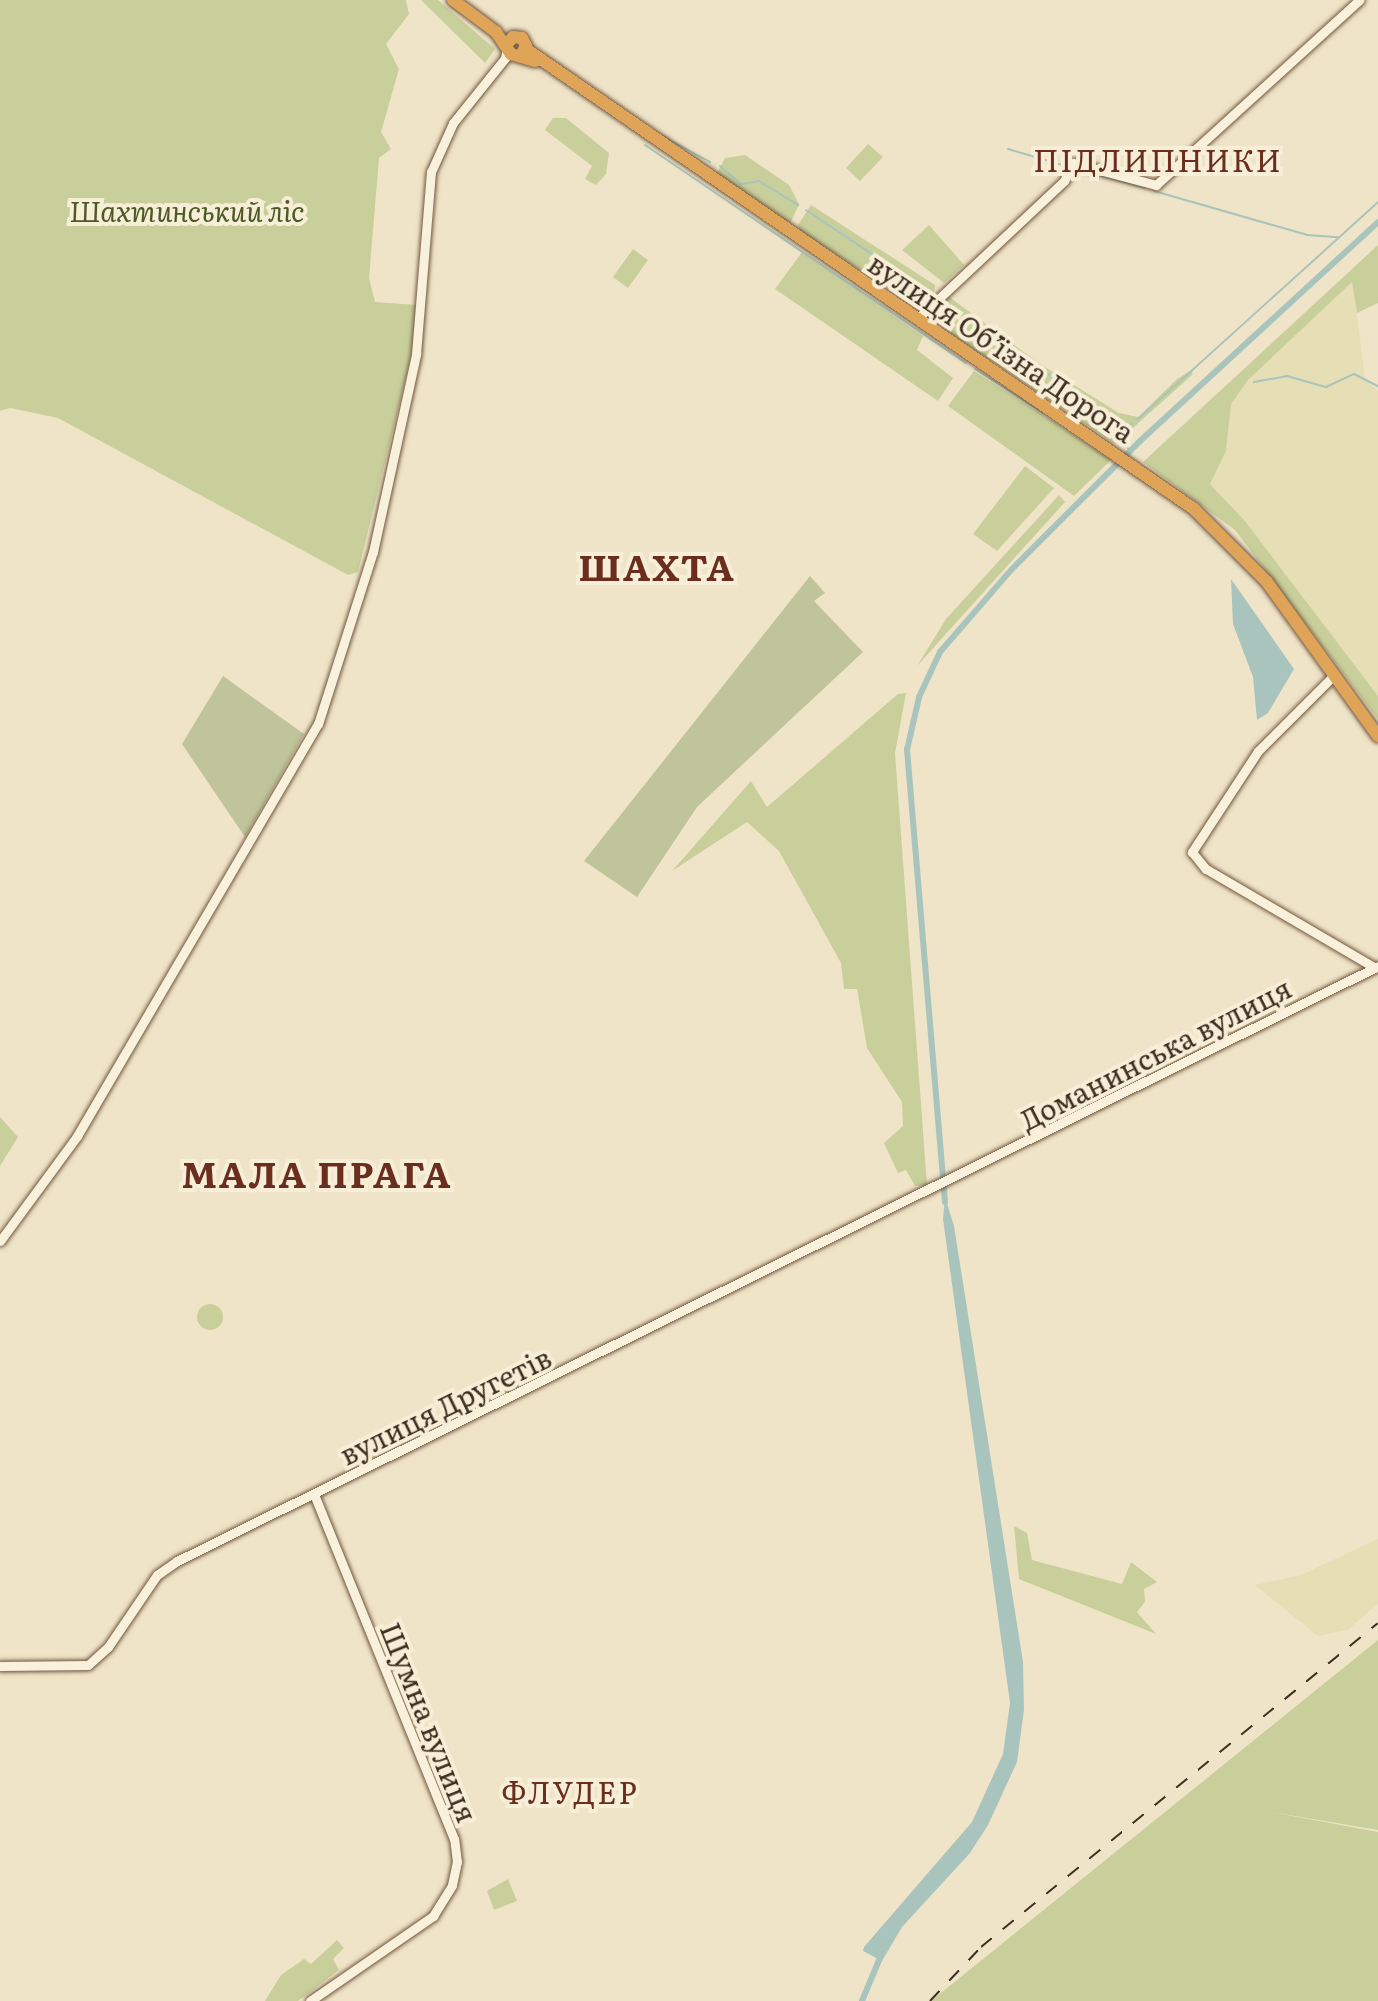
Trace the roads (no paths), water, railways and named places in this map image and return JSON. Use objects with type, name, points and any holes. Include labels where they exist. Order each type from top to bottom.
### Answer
[{"type":"highway","name":"вулиця Обʼїзна Дорога","points":[[453,0],[496,32],[513,50],[538,62],[1194,509],[1245,556],[1378,736]]},
{"type":"street","points":[[917,319],[1064,181],[1073,163],[1156,185],[1359,0]]},
{"type":"street","points":[[0,1241],[55,1171],[310,740],[363,583],[416,349],[431,172],[453,123],[513,50]]},
{"type":"street","points":[[1334,675],[1258,751],[1192,852],[1216,875],[1376,966]]},
{"type":"street","name":"Доманинська вулиця","points":[[935,1187],[1376,966]]},
{"type":"street","name":"вулиця Другетів","points":[[1,1666],[88,1665],[108,1647],[166,1567],[935,1187]]},
{"type":"street","name":"Шумна вулиця","points":[[310,2001],[433,1916],[452,1885],[457,1862],[454,1839],[314,1494]]},
{"type":"water","points":[[1231,579],[1294,669],[1268,713],[1257,720],[1253,677],[1233,624]]},
{"type":"water","points":[[945,1197],[954,1226],[1023,1662],[1024,1710],[1017,1762],[988,1825],[970,1853],[902,1927],[882,1961],[863,1951],[864,1947],[972,1822],[1003,1754],[1010,1703],[943,1219]]},
{"type":"waterway","points":[[663,136],[710,162]]},
{"type":"waterway","points":[[645,145],[966,363]]},
{"type":"waterway","points":[[1008,149],[1066,166]]},
{"type":"waterway","points":[[720,166],[741,184],[759,181],[798,205]]},
{"type":"waterway","points":[[1077,169],[1144,188]]},
{"type":"waterway","points":[[1154,191],[1307,235],[1338,237]]},
{"type":"waterway","points":[[1137,420],[1378,202]]},
{"type":"waterway","points":[[806,210],[932,294]]},
{"type":"waterway","points":[[945,1202],[907,750],[919,697],[940,652],[1012,569],[1140,441],[1378,222]]},
{"type":"waterway","points":[[942,301],[1102,411],[1130,451]]},
{"type":"waterway","points":[[975,369],[1043,413]]},
{"type":"waterway","points":[[1254,382],[1287,376],[1326,387],[1354,374],[1378,386]]},
{"type":"waterway","points":[[1122,432],[1132,424]]},
{"type":"waterway","points":[[862,2001],[882,1953]]},
{"type":"railway","points":[[930,2001],[981,1947],[1378,1623]]},
{"type":"district","name":"ПІДЛИПНИКИ","points":[[1158,159]]},
{"type":"district","name":"ШАХТА","points":[[657,566]]},
{"type":"district","name":"МАЛА ПРАГА","points":[[317,1173]]},
{"type":"district","name":"ФЛУДЕР","points":[[570,1791]]},
{"type":"park label","name":"Шахтинський ліс","points":[[187,210]]}]
